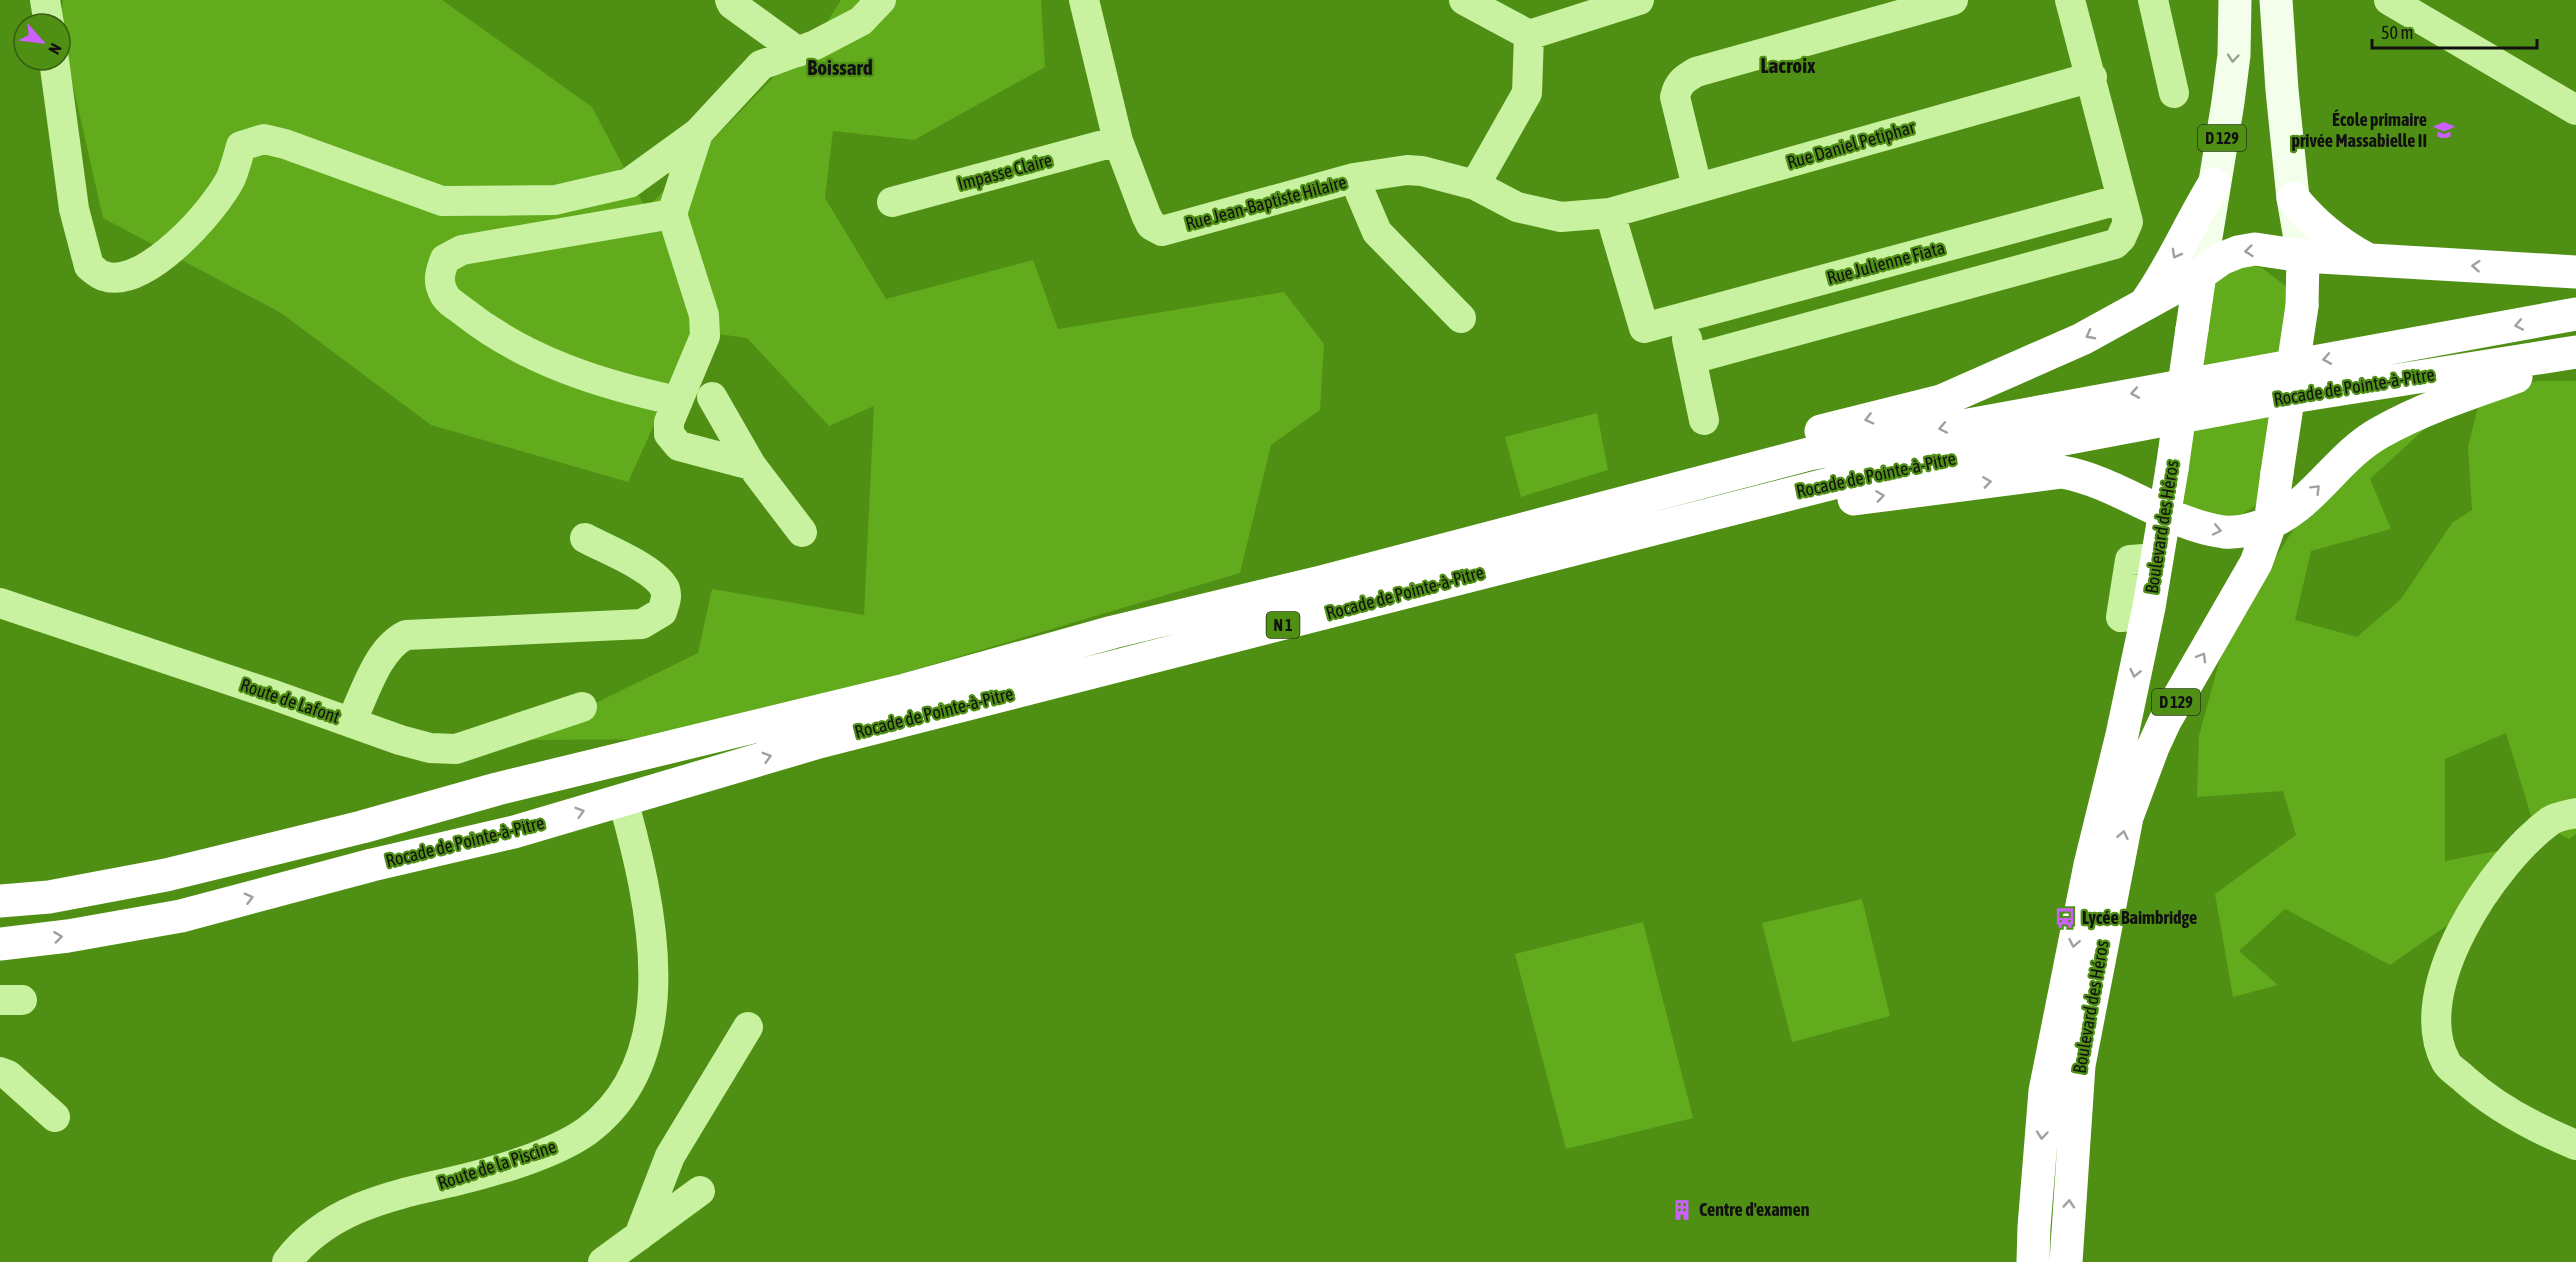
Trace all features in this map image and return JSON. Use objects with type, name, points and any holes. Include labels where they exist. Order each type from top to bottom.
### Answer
[{"type":"highway","points":[[2142,308],[2160,283],[2195,215],[2214,184]]},
{"type":"highway","points":[[2293,198],[2313,222],[2338,242],[2367,259]]},
{"type":"highway","points":[[1708,480],[1765,444],[1941,401],[2082,339],[2142,308],[2221,259],[2238,252],[2255,249],[2303,256],[2576,272]]},
{"type":"highway","name":"Boulevard des Héros","points":[[2066,1262],[2079,1065],[2127,817],[2153,747],[2256,563],[2270,524],[2302,306],[2303,256]]},
{"type":"highway","name":"Boulevard des Héros","points":[[2033,1262],[2045,1091],[2090,865],[2122,735],[2147,615],[2166,513],[2200,274]]},
{"type":"highway","name":"Rocade de Pointe-à-Pitre","points":[[0,901],[49,897],[213,864],[362,827],[497,789],[905,690],[1113,632],[1321,582],[1820,452],[2576,314]]},
{"type":"highway","points":[[1717,511],[1845,500],[2062,472],[2087,476],[2198,526],[2224,532],[2242,531],[2270,524],[2287,515],[2349,457],[2379,433],[2447,401],[2571,358]]},
{"type":"highway","name":"Rocade de Pointe-à-Pitre","points":[[0,944],[68,936],[181,916],[372,865],[514,832],[819,742],[1845,480],[2260,402],[2571,358]]},
{"type":"main road","name":"Boulevard des Héros","points":[[2200,274],[2234,55],[2235,0]]},
{"type":"main road","name":"Boulevard des Héros","points":[[2276,0],[2293,198],[2303,256]]},
{"type":"street","points":[[730,0],[732,4],[798,52]]},
{"type":"street","points":[[56,72],[74,209],[89,266],[104,276],[123,277],[152,265],[190,233],[230,178],[241,147],[264,139],[285,144],[321,159],[442,201],[555,200],[629,183],[698,133],[762,65],[798,52],[861,21],[881,0]]},
{"type":"street","name":"Rue Jean-Baptiste Hilaire","points":[[1084,0],[1118,141],[1151,225],[1162,231],[1354,178],[1407,170],[1422,171],[1475,185],[1517,207],[1561,217],[1610,213]]},
{"type":"street","points":[[1464,0],[1529,35],[1639,0]]},
{"type":"street","points":[[1697,187],[1675,97],[1677,87],[1684,79],[1696,72],[1953,0]]},
{"type":"street","points":[[1692,359],[2115,244],[2121,238],[2128,222],[2092,77],[2070,0]]},
{"type":"street","points":[[2153,0],[2174,93]]},
{"type":"street","points":[[2389,0],[2576,110]]},
{"type":"street","points":[[1475,185],[1527,93],[1529,35]]},
{"type":"street","name":"Rue Daniel Petiphar","points":[[1610,213],[2092,77]]},
{"type":"street","points":[[698,133],[672,214],[706,324],[705,336],[669,422],[669,434],[679,446],[751,465]]},
{"type":"street","name":"Impasse Claire","points":[[892,202],[1118,141]]},
{"type":"street","points":[[1354,178],[1377,232],[1461,318]]},
{"type":"street","name":"Rue Julienne Fiata","points":[[1610,213],[1644,328],[2122,199]]},
{"type":"street","points":[[672,214],[462,250],[445,259],[438,278],[445,296],[461,310],[478,323],[536,356],[592,380],[678,401]]},
{"type":"street","points":[[1682,319],[1704,420]]},
{"type":"street","points":[[712,397],[751,465],[802,532]]},
{"type":"street","points":[[351,722],[385,654],[397,640],[406,635],[642,624],[662,612],[666,599],[664,589],[653,574],[585,538]]},
{"type":"street","name":"Route de Lafont","points":[[0,603],[420,746],[456,749],[582,707]]},
{"type":"street","name":"Route de la Piscine","points":[[287,1262],[309,1248],[359,1206],[467,1178],[553,1150],[586,1131],[613,1107],[632,1079],[648,1039],[653,977],[648,901],[623,800]]},
{"type":"street","points":[[2576,813],[2552,819],[2504,866],[2473,908],[2444,972],[2434,1022],[2446,1063],[2476,1090],[2513,1116],[2576,1145]]},
{"type":"street","points":[[639,1236],[670,1156],[748,1027]]},
{"type":"street","points":[[0,1072],[8,1075],[55,1118]]},
{"type":"street","points":[[603,1262],[700,1191]]},
{"type":"green space","points":[[63,0],[442,0],[592,107],[646,209],[798,52],[811,47],[841,0],[1041,0],[1045,67],[914,140],[833,131],[825,198],[886,299],[1033,260],[1058,329],[1284,292],[1324,344],[1320,410],[1271,445],[1240,573],[681,739],[520,740],[698,653],[712,589],[864,615],[874,406],[829,426],[747,338],[697,331],[628,482],[431,425],[281,313],[103,218],[70,72],[72,72],[72,12],[62,12]]},
{"type":"green space","points":[[2246,264],[2262,268],[2287,287],[2291,308],[2281,357],[2199,371],[2214,285],[2229,271]]},
{"type":"green space","points":[[2537,381],[2576,381],[2576,834],[2569,839],[2532,819],[2506,733],[2445,759],[2445,861],[2502,850],[2507,884],[2390,965],[2285,909],[2239,951],[2278,985],[2233,997],[2215,894],[2296,835],[2283,791],[2197,797],[2199,736],[2227,633],[2304,513],[2368,445],[2443,412],[2370,479],[2391,529],[2311,551],[2295,620],[2357,637],[2401,599],[2452,523],[2472,510],[2468,447],[2480,399]]},
{"type":"green space","points":[[1597,413],[1608,470],[1521,497],[1505,437]]},
{"type":"green space","points":[[2272,413],[2256,505],[2229,523],[2191,514],[2181,498],[2191,426]]},
{"type":"green space","points":[[1862,899],[1890,1016],[1792,1042],[1762,923]]},
{"type":"green space","points":[[1643,922],[1693,1118],[1566,1149],[1515,954]]},
{"type":"place","name":"École primaire privée Massabielle II","points":[[2444,130]]},
{"type":"place","name":"Lycée Baimbridge","points":[[2065,918]]},
{"type":"place","name":"Centre d'examen","points":[[1682,1210]]},
{"type":"district","name":"Lacroix","points":[[1788,66]]},
{"type":"district","name":"Boissard","points":[[840,68]]}]
